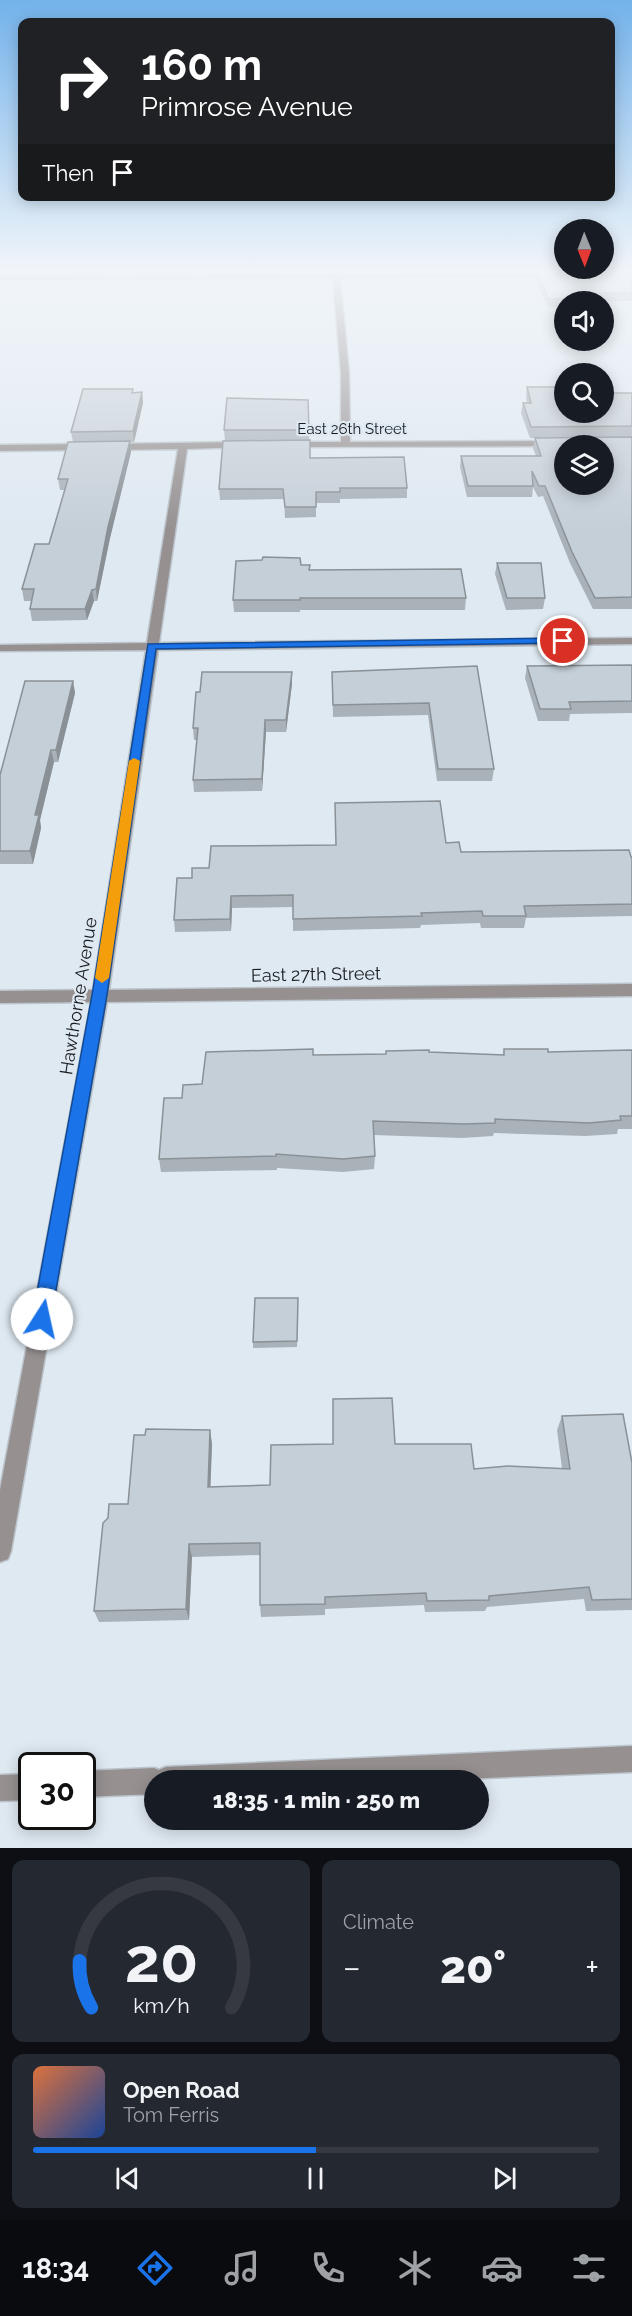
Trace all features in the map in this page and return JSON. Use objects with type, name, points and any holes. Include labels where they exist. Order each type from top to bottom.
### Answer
[{"type":"street","points":[[344,358],[346,444]]},
{"type":"street","name":"East 26th Street","points":[[276,445],[554,443]]},
{"type":"street","points":[[103,447],[253,445]]},
{"type":"street","name":"Hawthorne Avenue","points":[[0,1551],[100,995],[183,446]]},
{"type":"street","points":[[0,448],[92,447]]},
{"type":"street","points":[[0,648],[632,640]]},
{"type":"street","name":"East 27th Street","points":[[0,997],[632,990]]},
{"type":"street","points":[[388,1770],[632,1759]]},
{"type":"street","points":[[96,1783],[144,1781]]},
{"type":"street","points":[[0,1788],[18,1787]]},
{"type":"building","points":[[527,387],[554,387],[554,423],[614,423],[614,393],[632,393],[632,426],[531,427],[523,403],[531,403]]},
{"type":"building","points":[[83,389],[133,389],[132,393],[142,392],[133,431],[71,432]]},
{"type":"building","points":[[227,398],[308,400],[309,430],[224,430]]},
{"type":"building","points":[[614,437],[632,437],[632,597],[595,598],[572,552],[545,486],[539,486],[532,471],[533,486],[468,486],[461,456],[541,456],[535,438],[554,438],[554,495],[614,495]]},
{"type":"building","points":[[310,440],[310,458],[404,457],[407,488],[340,488],[340,492],[316,492],[316,507],[285,507],[283,489],[219,489],[223,441]]},
{"type":"building","points":[[130,441],[108,527],[96,589],[92,590],[85,609],[30,609],[34,589],[22,589],[35,544],[49,544],[68,479],[58,479],[68,442]]},
{"type":"building","points":[[263,557],[300,558],[301,565],[310,565],[309,570],[461,569],[466,598],[233,600],[236,561],[262,560]]},
{"type":"building","points":[[497,563],[541,563],[545,598],[507,598]]},
{"type":"building","points":[[632,665],[632,701],[569,702],[571,709],[540,709],[527,666]]},
{"type":"building","points":[[477,666],[494,769],[438,769],[429,703],[333,705],[332,672]]},
{"type":"building","points":[[202,672],[292,672],[286,720],[265,720],[262,779],[193,780],[198,728],[193,728],[196,692],[200,692]]},
{"type":"building","points":[[25,681],[73,681],[56,750],[51,750],[35,815],[39,815],[30,851],[0,851],[0,775]]},
{"type":"building","points":[[440,801],[446,843],[459,842],[461,852],[629,850],[632,857],[632,904],[524,906],[526,916],[483,916],[482,911],[421,913],[422,916],[293,919],[293,895],[231,896],[230,919],[174,920],[177,878],[192,878],[192,868],[209,868],[211,846],[336,845],[335,803]]},
{"type":"building","points":[[313,1049],[313,1055],[386,1054],[386,1051],[429,1050],[429,1052],[504,1055],[504,1049],[548,1049],[548,1052],[632,1050],[632,1116],[620,1116],[621,1120],[589,1123],[495,1119],[495,1123],[464,1124],[373,1121],[375,1156],[343,1159],[276,1154],[276,1156],[159,1159],[164,1098],[182,1098],[183,1085],[202,1084],[206,1052]]},
{"type":"building","points":[[255,1298],[298,1298],[297,1341],[253,1342]]},
{"type":"building","points":[[392,1398],[395,1444],[471,1444],[474,1469],[508,1466],[570,1469],[562,1416],[623,1414],[632,1463],[632,1599],[592,1600],[589,1587],[489,1596],[489,1600],[427,1601],[426,1593],[325,1597],[325,1604],[260,1605],[260,1543],[189,1544],[186,1609],[94,1611],[103,1523],[108,1518],[109,1504],[128,1504],[134,1435],[145,1435],[146,1429],[210,1430],[208,1487],[270,1485],[271,1445],[333,1444],[333,1399]]},
{"type":"slow traffic","points":[[102,978],[134,761]]},
{"type":"route","points":[[42,1319],[100,995],[152,646],[563,641]]}]
